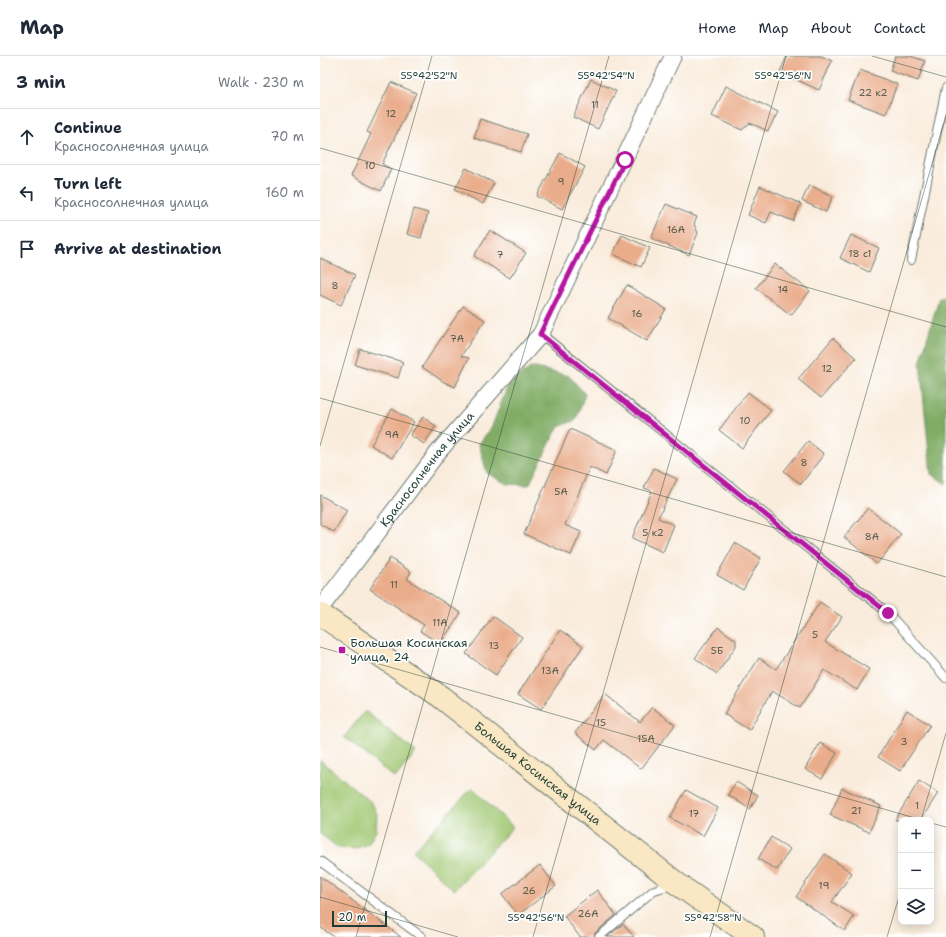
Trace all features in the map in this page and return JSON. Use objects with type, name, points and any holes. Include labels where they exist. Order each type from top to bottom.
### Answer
[{"type":"street","name":"Красносолнечная улица","points":[[320,609],[439,451],[540,334],[673,56]]},
{"type":"street","name":"Большая Косинская улица","points":[[320,614],[441,697],[676,883],[753,937]]},
{"type":"lane","points":[[911,260],[946,88]]},
{"type":"lane","points":[[540,334],[888,613],[946,678]]},
{"type":"lane","points":[[320,861],[422,937]]},
{"type":"lane","points":[[600,937],[654,890],[676,883]]},
{"type":"green space","points":[[946,295],[946,484],[931,474],[920,363],[939,298]]},
{"type":"green space","points":[[532,367],[569,376],[585,394],[576,420],[558,427],[529,485],[507,484],[487,473],[479,444],[492,426],[509,383]]},
{"type":"green space","points":[[365,711],[416,752],[395,778],[344,737]]},
{"type":"green space","points":[[320,760],[372,803],[377,814],[376,831],[368,844],[355,849],[339,848],[320,834]]},
{"type":"green space","points":[[472,788],[513,827],[454,890],[413,851]]},
{"type":"building","points":[[787,56],[821,56],[832,61],[819,90],[780,72]]},
{"type":"building","points":[[895,56],[910,56],[925,61],[918,81],[890,71]]},
{"type":"building","points":[[860,70],[897,84],[886,114],[848,100]]},
{"type":"building","points":[[591,79],[616,91],[598,129],[573,117]]},
{"type":"building","points":[[391,82],[416,93],[382,164],[391,169],[381,191],[351,176],[371,134],[367,132]]},
{"type":"building","points":[[726,86],[778,112],[768,131],[750,123],[742,130],[712,116]]},
{"type":"building","points":[[480,119],[527,134],[521,152],[474,138]]},
{"type":"building","points":[[560,153],[585,167],[562,209],[537,196]]},
{"type":"building","points":[[466,168],[494,183],[483,204],[455,189]]},
{"type":"building","points":[[809,185],[833,196],[826,212],[802,201]]},
{"type":"building","points":[[760,186],[801,204],[793,221],[771,212],[766,223],[748,215]]},
{"type":"building","points":[[666,204],[697,217],[694,224],[698,233],[689,255],[651,238]]},
{"type":"building","points":[[414,209],[428,213],[421,238],[407,234]]},
{"type":"building","points":[[490,230],[526,253],[510,278],[474,256]]},
{"type":"building","points":[[622,235],[650,248],[641,267],[613,254]]},
{"type":"building","points":[[851,235],[879,248],[869,272],[840,258]]},
{"type":"building","points":[[320,258],[355,275],[341,305],[320,295]]},
{"type":"building","points":[[775,264],[810,291],[791,315],[756,288]]},
{"type":"building","points":[[627,285],[666,309],[647,341],[608,318]]},
{"type":"building","points":[[463,306],[485,320],[461,356],[469,358],[455,387],[444,382],[422,367]]},
{"type":"building","points":[[833,338],[856,358],[821,398],[798,379]]},
{"type":"building","points":[[360,349],[403,362],[398,378],[355,365]]},
{"type":"building","points":[[748,392],[771,410],[742,448],[719,430]]},
{"type":"building","points":[[392,409],[414,422],[392,458],[371,445]]},
{"type":"building","points":[[423,417],[436,426],[424,444],[410,435]]},
{"type":"building","points":[[570,429],[617,450],[606,475],[590,467],[565,525],[581,532],[571,555],[524,534]]},
{"type":"building","points":[[808,441],[824,454],[801,484],[784,471]]},
{"type":"building","points":[[654,468],[677,479],[658,518],[674,525],[663,552],[632,538],[652,491],[644,488]]},
{"type":"building","points":[[320,495],[347,510],[334,532],[320,524]]},
{"type":"building","points":[[868,508],[901,534],[877,564],[844,537]]},
{"type":"building","points":[[735,543],[761,558],[743,590],[717,575]]},
{"type":"building","points":[[390,558],[411,572],[407,579],[461,613],[440,644],[420,631],[424,625],[370,589]]},
{"type":"building","points":[[820,602],[842,617],[825,642],[869,669],[857,690],[824,670],[800,708],[772,691],[749,730],[724,714],[759,658],[776,669]]},
{"type":"building","points":[[493,616],[522,637],[496,675],[466,654]]},
{"type":"building","points":[[718,627],[736,640],[736,646],[717,674],[695,658]]},
{"type":"building","points":[[560,630],[583,646],[541,709],[518,694]]},
{"type":"building","points":[[605,694],[640,722],[652,707],[675,725],[641,769],[604,740],[596,750],[575,733]]},
{"type":"building","points":[[907,710],[930,725],[900,771],[878,757]]},
{"type":"building","points":[[820,743],[837,753],[822,779],[805,769]]},
{"type":"building","points":[[919,781],[938,793],[923,817],[898,817],[898,820],[895,820]]},
{"type":"building","points":[[736,782],[758,795],[750,809],[728,795]]},
{"type":"building","points":[[842,788],[881,806],[869,832],[830,815]]},
{"type":"building","points":[[686,790],[718,808],[703,836],[670,818]]},
{"type":"building","points":[[771,837],[790,849],[777,870],[758,859]]},
{"type":"building","points":[[825,854],[852,873],[832,902],[854,916],[845,931],[796,897]]},
{"type":"building","points":[[540,865],[556,886],[518,915],[502,894]]},
{"type":"building","points":[[320,876],[401,937],[334,937],[320,927]]},
{"type":"building","points":[[597,890],[616,915],[595,933],[594,937],[580,937],[564,916]]},
{"type":"building","points":[[623,924],[634,937],[607,937]]},
{"type":"place","name":"Большая Косинская улица, 24","points":[[342,650]]},
{"type":"route","points":[[625,160],[540,334],[888,613]]}]
